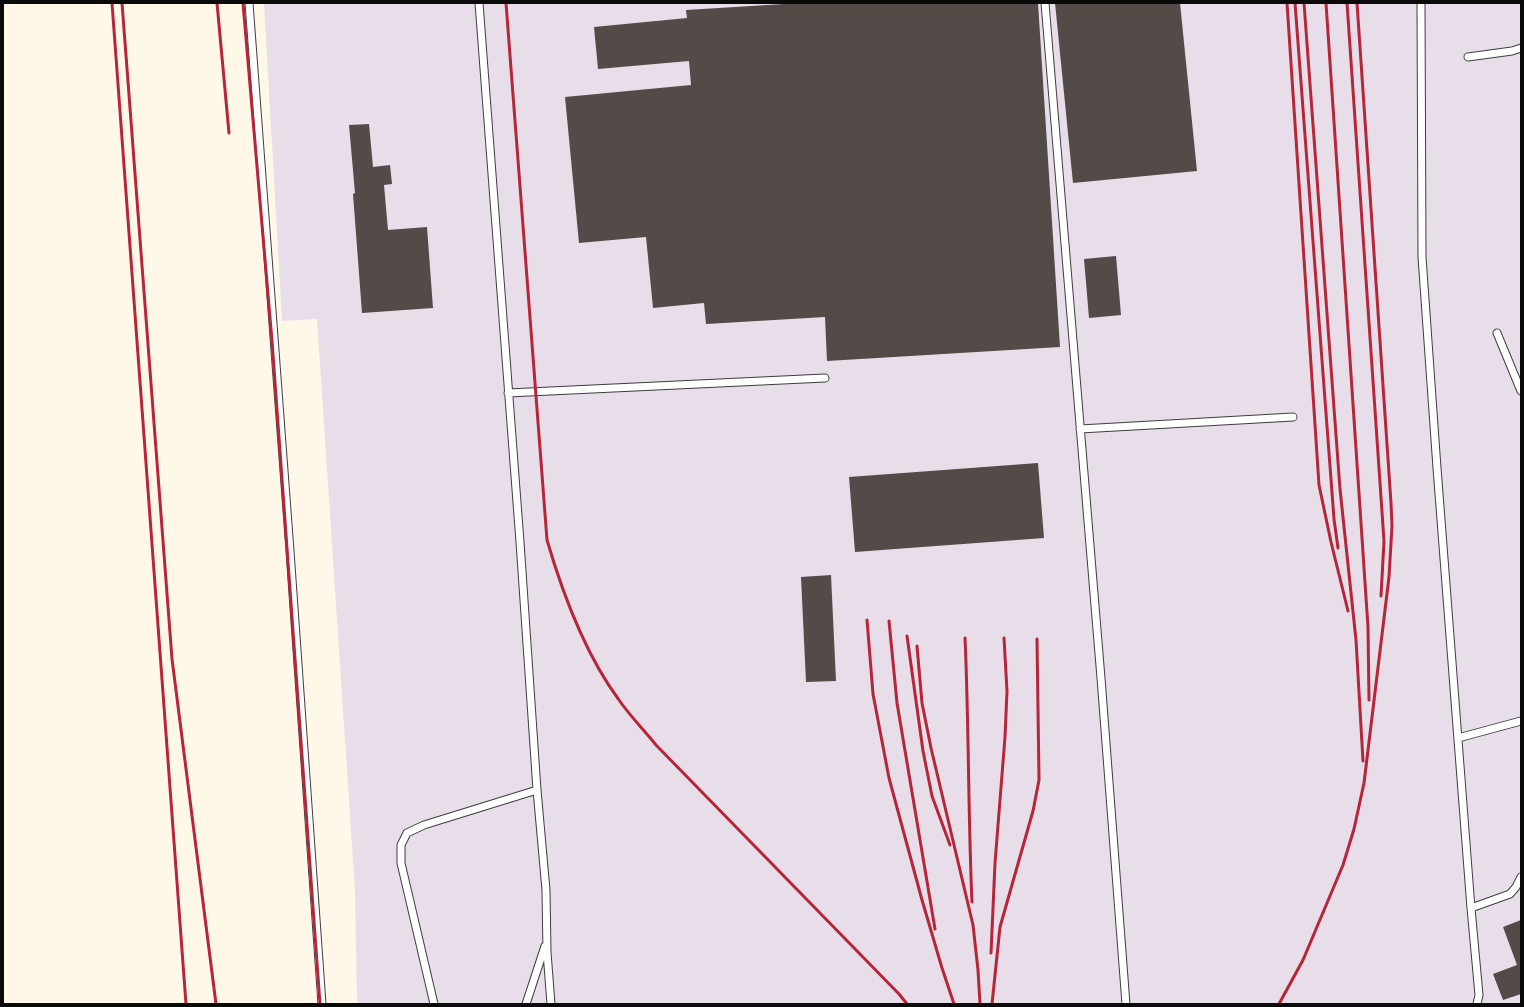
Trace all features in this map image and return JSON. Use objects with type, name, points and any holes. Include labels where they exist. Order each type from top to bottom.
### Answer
[{"type":"lane","points":[[250,3],[268,262],[277,352],[294,617],[322,1004]]},
{"type":"lane","points":[[479,3],[537,790],[546,890],[551,1004]]},
{"type":"lane","points":[[1045,3],[1103,692],[1126,1004]]},
{"type":"lane","points":[[1422,3],[1422,257],[1437,468],[1479,995],[1477,1004]]},
{"type":"lane","points":[[1468,57],[1512,51],[1521,48]]},
{"type":"lane","points":[[1497,333],[1521,391]]},
{"type":"lane","points":[[508,393],[825,378]]},
{"type":"lane","points":[[1080,429],[1293,417]]},
{"type":"lane","points":[[1458,738],[1521,721]]},
{"type":"lane","points":[[434,1004],[400,863],[401,845],[408,833],[424,825],[537,790]]},
{"type":"lane","points":[[1471,908],[1510,894],[1516,887],[1521,877]]},
{"type":"lane","points":[[526,1004],[547,940]]},
{"type":"shaded area","points":[[264,3],[1521,3],[1521,1004],[357,1004],[355,891],[317,319],[282,321]]},
{"type":"building","points":[[800,3],[1038,3],[1060,347],[827,361],[825,317],[706,324],[704,303],[653,308],[646,237],[579,243],[565,97],[691,85],[689,61],[598,69],[594,27],[687,18],[686,10]]},
{"type":"building","points":[[1055,3],[1180,3],[1197,171],[1073,183]]},
{"type":"building","points":[[369,124],[373,167],[390,165],[392,184],[384,185],[388,230],[427,227],[433,308],[362,313],[353,194],[355,193],[349,125]]},
{"type":"building","points":[[1116,256],[1121,315],[1089,318],[1084,259]]},
{"type":"building","points":[[1038,463],[1044,538],[855,552],[849,477]]},
{"type":"building","points":[[831,575],[836,681],[806,682],[801,577]]},
{"type":"building","points":[[1521,920],[1521,994],[1503,1000],[1493,974],[1517,965],[1503,927]]},
{"type":"railway","points":[[112,3],[186,1004]]},
{"type":"railway","points":[[122,3],[172,659],[216,1004]]},
{"type":"railway","points":[[217,3],[229,133]]},
{"type":"railway","points":[[243,3],[272,341],[320,1004]]},
{"type":"railway","points":[[506,3],[547,540],[560,582],[576,623],[585,644],[607,682],[623,706],[656,745],[899,994],[907,1004]]},
{"type":"railway","points":[[1287,3],[1319,485],[1348,611]]},
{"type":"railway","points":[[1295,3],[1334,519],[1338,548]]},
{"type":"railway","points":[[1304,3],[1340,489],[1356,640],[1363,761]]},
{"type":"railway","points":[[1326,3],[1368,627],[1369,700]]},
{"type":"railway","points":[[1347,3],[1384,541],[1381,596]]},
{"type":"railway","points":[[1279,1004],[1303,960],[1343,865],[1354,829],[1364,783],[1389,577],[1392,526],[1391,503],[1357,3]]},
{"type":"railway","points":[[867,620],[873,694],[889,778],[922,900],[954,1004]]},
{"type":"railway","points":[[889,621],[897,703],[935,929]]},
{"type":"railway","points":[[907,636],[923,751],[932,796],[950,845]]},
{"type":"railway","points":[[965,638],[972,902]]},
{"type":"railway","points":[[991,953],[995,863],[1005,737],[1007,691],[1004,638]]},
{"type":"railway","points":[[992,1004],[1000,927],[1033,811],[1039,780],[1037,639]]},
{"type":"railway","points":[[917,646],[922,703],[931,748],[973,925],[980,1004]]}]
